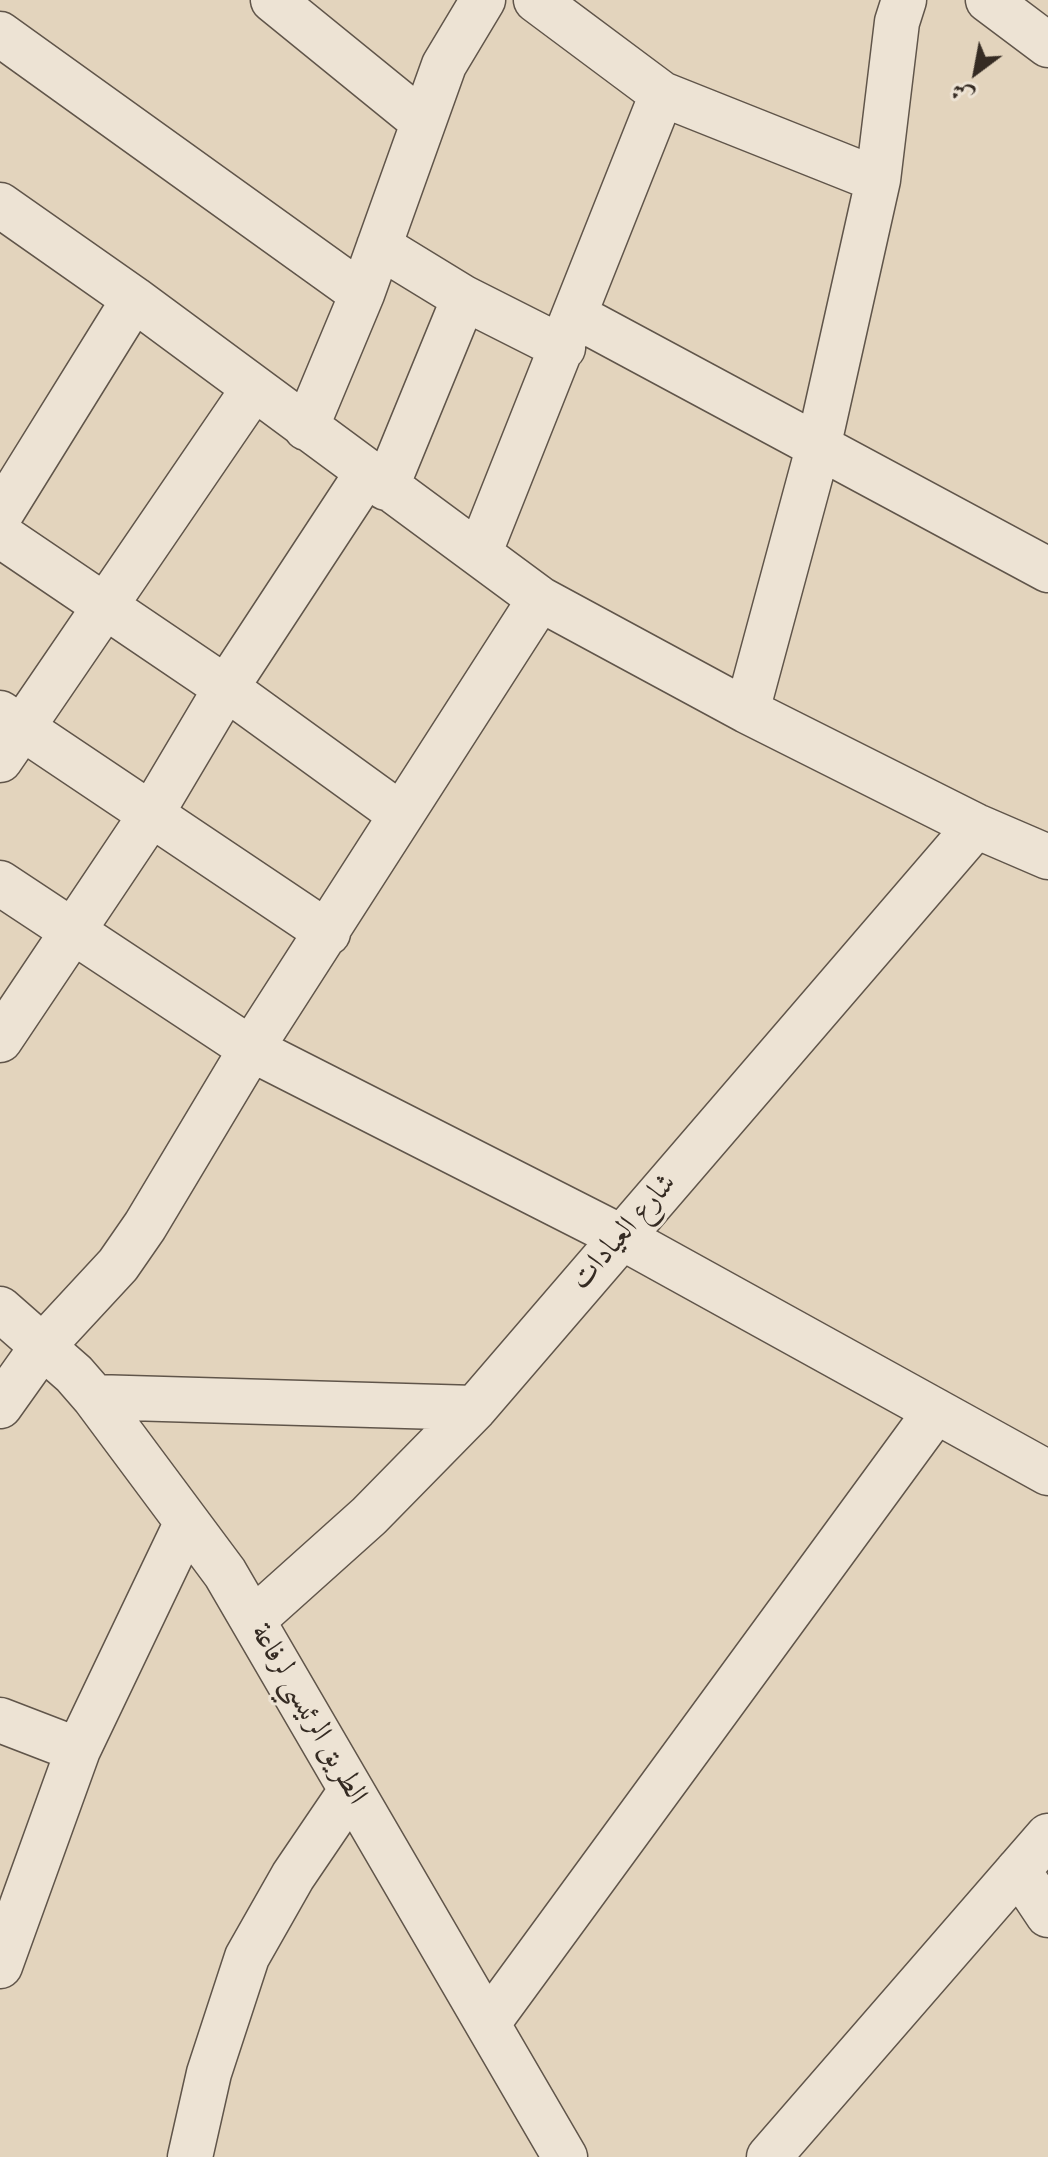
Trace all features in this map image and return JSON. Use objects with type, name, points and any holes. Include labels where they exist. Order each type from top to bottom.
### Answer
[{"type":"street","points":[[273,0],[423,122]]},
{"type":"street","points":[[306,428],[362,294],[444,65],[483,0]]},
{"type":"street","points":[[536,0],[662,94],[878,180]]},
{"type":"street","points":[[747,711],[818,448],[878,180],[897,22],[904,0]]},
{"type":"street","points":[[988,0],[1048,45]]},
{"type":"street","points":[[0,34],[362,294]]},
{"type":"street","points":[[479,554],[662,94]]},
{"type":"street","points":[[0,205],[134,299],[540,599],[747,711],[976,826],[1048,857]]},
{"type":"street","points":[[379,246],[464,298],[569,332],[818,448],[1048,570]]},
{"type":"street","points":[[0,1040],[150,816],[226,688],[377,480],[464,298]]},
{"type":"street","points":[[0,515],[134,299]]},
{"type":"street","points":[[254,388],[103,604],[7,733],[150,816],[328,933]]},
{"type":"street","points":[[0,535],[226,688],[400,814]]},
{"type":"street","points":[[0,1406],[42,1347],[118,1265],[176,1177],[251,1049],[540,599]]},
{"type":"street","name":"شارع العيادات","points":[[253,1620],[402,1484],[475,1408],[976,826]]},
{"type":"street","points":[[0,883],[251,1049],[621,1237],[1048,1473]]},
{"type":"street","name":"الطريق الرئيسي لرفاعة","points":[[0,1309],[94,1397],[225,1573],[565,2157]]},
{"type":"street","points":[[94,1397],[475,1408]]},
{"type":"street","points":[[488,2023],[936,1411]]},
{"type":"street","points":[[0,1966],[78,1750],[186,1524]]},
{"type":"street","points":[[0,1720],[78,1750]]},
{"type":"street","points":[[190,2157],[209,2073],[247,1957],[293,1876],[350,1792]]},
{"type":"street","points":[[769,2157],[1048,1836]]},
{"type":"street","points":[[1018,1870],[1048,1915]]}]
